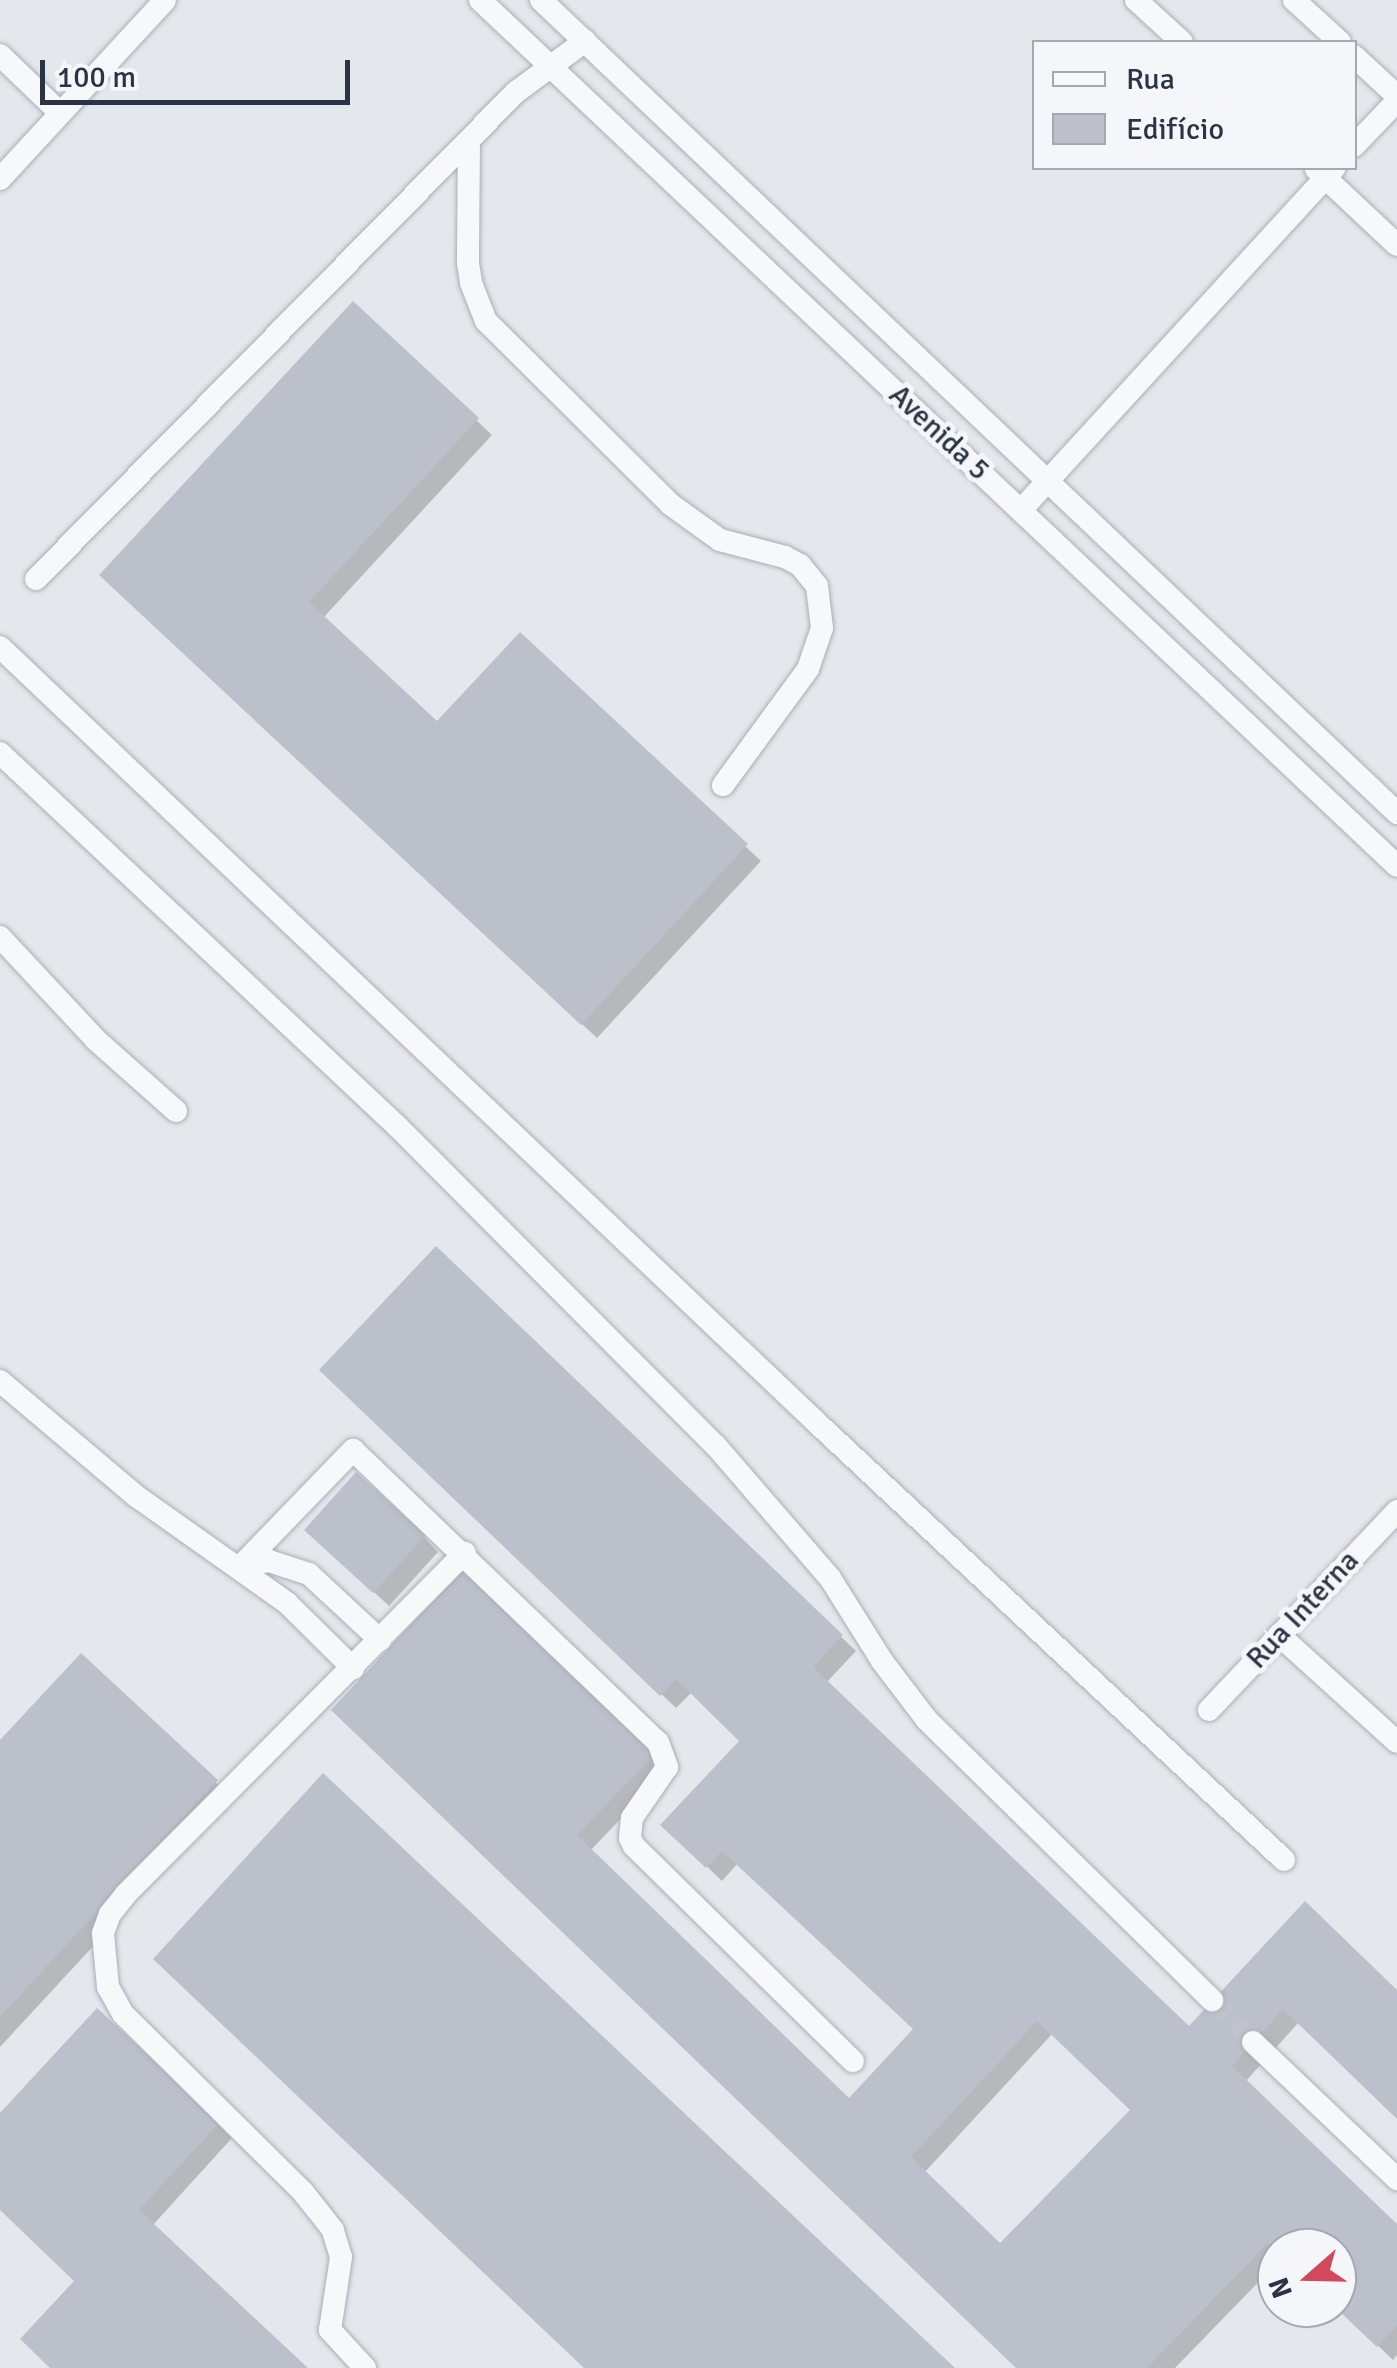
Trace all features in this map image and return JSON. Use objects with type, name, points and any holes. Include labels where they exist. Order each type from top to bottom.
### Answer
[{"type":"lane","points":[[0,179],[164,0]]},
{"type":"lane","name":"Avenida 5","points":[[480,0],[1397,866]]},
{"type":"lane","name":"Avenida 5","points":[[541,0],[1397,814]]},
{"type":"lane","points":[[1136,0],[1180,40]]},
{"type":"lane","points":[[1294,0],[1338,40]]},
{"type":"lane","points":[[36,579],[516,92],[584,40]]},
{"type":"lane","points":[[0,56],[59,112]]},
{"type":"lane","points":[[1357,59],[1397,98],[1357,143]]},
{"type":"lane","points":[[468,140],[468,263],[470,283],[486,321],[670,504],[720,540],[800,565],[817,586],[822,628],[808,669],[723,785]]},
{"type":"lane","points":[[684,195],[713,166]]},
{"type":"lane","points":[[1021,510],[1325,171],[1397,246]]},
{"type":"lane","points":[[776,280],[801,251]]},
{"type":"lane","points":[[0,647],[1284,1860]]},
{"type":"lane","points":[[0,753],[397,1126],[716,1446],[819,1563],[882,1661],[927,1720],[1212,2000]]},
{"type":"lane","points":[[1372,842],[1397,814]]},
{"type":"lane","points":[[0,937],[96,1040],[176,1111]]},
{"type":"lane","points":[[0,1381],[136,1496],[287,1602],[353,1668]]},
{"type":"lane","points":[[240,1566],[353,1450],[658,1742],[667,1767],[629,1826],[634,1846],[852,2062]]},
{"type":"lane","name":"Rua Interna","points":[[1208,1710],[1397,1511]]},
{"type":"lane","points":[[365,2368],[330,2330],[341,2257],[332,2230],[303,2192],[123,2014],[108,1987],[102,1949],[110,1914],[126,1894],[279,1736],[353,1668],[465,1554]]},
{"type":"lane","points":[[240,1566],[269,1560],[310,1574],[380,1640]]},
{"type":"lane","points":[[1279,1635],[1397,1742]]},
{"type":"lane","points":[[1253,2042],[1397,2179]]},
{"type":"building","points":[[353,301],[479,418],[309,602],[437,721],[520,632],[748,844],[581,1025],[99,575]]},
{"type":"building","points":[[436,1246],[843,1635],[813,1667],[1189,2026],[1305,1901],[1397,1990],[1397,2119],[1283,2009],[1232,2066],[1397,2224],[1397,2325],[1377,2347],[1357,2328],[1357,2228],[1257,2228],[1257,2254],[1147,2368],[1016,2368],[331,1710],[462,1570],[655,1754],[577,1835],[849,2098],[913,2029],[722,1851],[706,1868],[660,1825],[739,1741],[676,1679],[660,1696],[319,1370]],"holes":[[[1037,2021],[1130,2110],[1000,2243],[911,2157]]]},
{"type":"building","points":[[356,1472],[426,1535],[373,1593],[304,1530]]},
{"type":"building","points":[[81,1653],[218,1780],[0,2017],[0,1740]]},
{"type":"building","points":[[323,1773],[955,2368],[584,2368],[153,1959]]},
{"type":"building","points":[[97,2008],[220,2122],[139,2210],[308,2368],[50,2368],[20,2339],[74,2281],[0,2210],[0,2113]]},
{"type":"tunnel","points":[[1212,2000],[1253,2042]]}]
